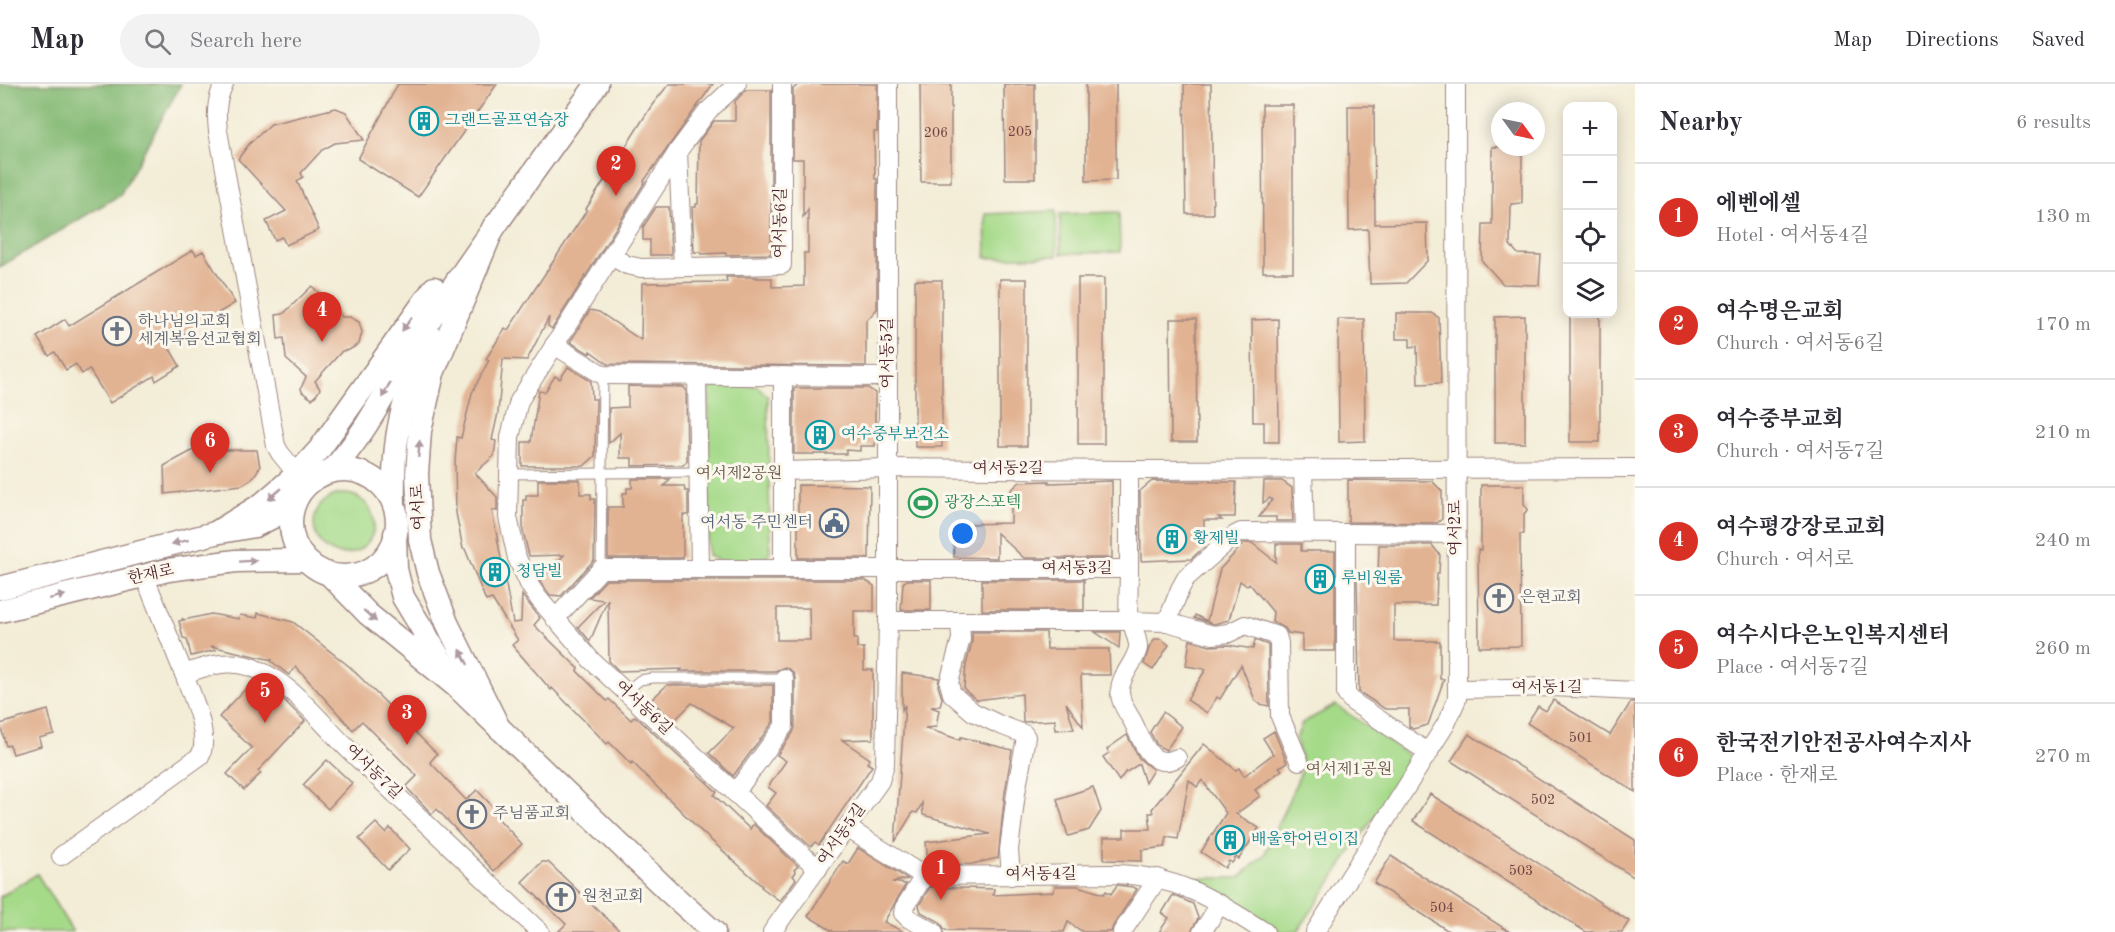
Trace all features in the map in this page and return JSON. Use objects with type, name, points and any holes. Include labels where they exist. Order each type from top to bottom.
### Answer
[{"type":"street","points":[[224,84],[216,113],[228,190],[276,446],[299,488]]},
{"type":"street","name":"여서로","points":[[394,506],[395,439],[414,374],[494,226],[597,84]]},
{"type":"street","name":"여서동6길","points":[[737,84],[708,111],[678,151],[524,392],[510,436],[508,517],[517,558],[531,586],[555,619],[591,660],[818,869]]},
{"type":"street","name":"여서동6길","points":[[611,256],[627,265],[641,268],[782,266],[782,84]]},
{"type":"street","name":"여서동5길","points":[[772,932],[884,773],[888,621],[888,84]]},
{"type":"street","name":"여서2로","points":[[1316,932],[1429,753],[1454,708],[1459,689],[1456,534],[1456,84]]},
{"type":"street","points":[[678,151],[683,267]]},
{"type":"street","points":[[215,533],[262,504],[299,488],[331,471],[357,471],[370,476],[380,484],[394,506],[397,520],[395,534],[391,548],[382,560],[371,569],[344,576],[316,569],[304,560],[296,548],[291,533],[291,518],[299,488],[319,450],[436,284],[467,274]]},
{"type":"street","name":"여서로","points":[[331,471],[348,453],[401,363],[467,274]]},
{"type":"street","name":"여서로","points":[[467,274],[461,307],[438,356],[428,391],[418,454],[420,540],[428,573],[447,623],[500,728]]},
{"type":"street","points":[[554,345],[603,375],[888,377]]},
{"type":"street","points":[[697,376],[700,569]]},
{"type":"street","points":[[783,376],[783,568]]},
{"type":"street","points":[[783,471],[888,468]]},
{"type":"street","name":"여서동2길","points":[[888,468],[1303,470],[1635,468]]},
{"type":"street","points":[[1129,470],[1129,569]]},
{"type":"street","points":[[1303,470],[1305,532]]},
{"type":"street","name":"한재로","points":[[0,588],[215,533],[255,526],[275,516],[299,488]]},
{"type":"street","points":[[1167,622],[1186,578],[1241,532],[1456,534]]},
{"type":"street","points":[[1346,533],[1346,694],[1353,702],[1429,753]]},
{"type":"street","name":"여서로","points":[[395,534],[396,569],[403,597],[457,687]]},
{"type":"street","name":"한재로","points":[[0,611],[144,575],[191,566],[236,561],[304,560]]},
{"type":"street","points":[[555,619],[601,569],[888,569]]},
{"type":"street","name":"여서동3길","points":[[888,569],[1129,569],[1130,621],[1138,646],[1121,683],[1122,703],[1144,748],[1160,760],[1171,761],[1178,758]]},
{"type":"street","name":"여서로","points":[[329,574],[375,621],[457,687],[668,891],[714,932]]},
{"type":"street","points":[[61,856],[200,756],[203,745],[197,710],[144,575]]},
{"type":"street","points":[[888,621],[1167,622],[1214,635],[1229,633],[1245,625],[1277,636],[1280,643],[1280,716],[1299,761]]},
{"type":"street","points":[[960,621],[959,648],[948,683],[952,694],[973,712],[1024,734],[1026,737],[1009,850],[1011,876]]},
{"type":"street","name":"여서동7길","points":[[184,674],[214,664],[235,664],[262,672],[288,687],[334,735],[540,932]]},
{"type":"street","points":[[735,793],[784,726],[784,678]]},
{"type":"street","name":"여서동1길","points":[[1459,689],[1553,687],[1635,691]]},
{"type":"street","points":[[847,828],[924,876],[903,913],[934,932]]},
{"type":"street","name":"여서동4길","points":[[924,876],[1116,874],[1158,878],[1193,890],[1221,904],[1265,932]]},
{"type":"street","points":[[1122,932],[1158,878]]},
{"type":"street","points":[[1202,932],[1221,904]]},
{"type":"lane","points":[[601,569],[603,375]]},
{"type":"lane","points":[[508,474],[698,472]]},
{"type":"lane","points":[[625,692],[640,680],[652,678],[784,678]]},
{"type":"green space","points":[[0,84],[181,84],[120,195],[0,267]]},
{"type":"green space","points":[[1056,211],[1057,256],[986,258],[985,214]]},
{"type":"green space","points":[[1119,212],[1120,252],[1061,254],[1060,214]]},
{"type":"green space","name":"여서제2공원","points":[[716,383],[757,386],[768,396],[770,552],[758,564],[720,562],[708,555],[709,391]]},
{"type":"green space","points":[[338,494],[350,494],[366,502],[372,512],[374,524],[372,536],[366,546],[350,554],[338,554],[322,546],[314,530],[314,518],[322,502]]},
{"type":"green space","name":"여서제1공원","points":[[1336,705],[1408,755],[1404,772],[1298,931],[1281,932],[1196,878],[1239,878],[1264,855],[1303,768],[1296,739],[1302,723]]},
{"type":"green space","points":[[37,874],[73,932],[0,932],[0,897]]},
{"type":"building","name":"그랜드골프연습장","points":[[398,84],[497,84],[418,197],[358,159]]},
{"type":"building","points":[[669,84],[713,84],[644,181],[552,329],[548,326],[549,317],[527,360],[503,359],[498,413],[492,440],[496,441],[494,456],[475,473],[497,497],[497,511],[492,510],[513,623],[521,622],[522,595],[540,618],[534,625],[578,668],[577,671],[607,701],[609,699],[631,720],[635,716],[717,792],[714,795],[739,819],[750,829],[753,824],[798,866],[793,876],[796,879],[780,901],[761,887],[703,833],[632,762],[631,764],[609,742],[607,744],[552,688],[551,690],[512,645],[518,640],[492,599],[486,601],[465,549],[463,549],[456,513],[457,437],[461,438],[472,393],[489,360],[486,359],[505,328],[508,330],[587,210],[652,105]]},
{"type":"building","points":[[799,84],[877,84],[877,132],[874,132],[875,179],[877,179],[877,309],[866,321],[866,366],[608,364],[590,351],[590,354],[570,342],[590,310],[599,312],[641,340],[642,283],[727,282],[726,277],[757,277],[772,278],[772,287],[804,286],[804,253],[808,253],[808,209],[803,217],[803,159],[793,159],[793,89]]},
{"type":"building","points":[[920,84],[951,84],[951,182],[921,182]]},
{"type":"building","points":[[1004,84],[1035,84],[1035,179],[1005,179]]},
{"type":"building","points":[[1086,84],[1116,84],[1116,180],[1086,181]]},
{"type":"building","points":[[1184,84],[1211,84],[1213,214],[1186,214]]},
{"type":"building","points":[[746,90],[771,90],[771,254],[726,255],[726,253],[694,252],[692,207],[698,204],[699,141],[714,121],[735,121],[735,101]]},
{"type":"building","points":[[1262,105],[1293,105],[1293,272],[1263,272]]},
{"type":"building","points":[[1348,106],[1374,106],[1375,224],[1427,223],[1428,260],[1406,283],[1370,284],[1368,229],[1349,230]]},
{"type":"building","points":[[336,108],[346,112],[364,140],[335,143],[322,150],[301,173],[303,177],[297,181],[319,230],[286,245],[282,237],[275,240],[266,221],[286,211],[238,159],[249,144],[271,124]]},
{"type":"building","points":[[1492,156],[1522,156],[1522,203],[1511,204],[1510,245],[1518,254],[1541,255],[1539,285],[1503,284],[1482,261],[1483,224],[1492,224]]},
{"type":"building","points":[[656,207],[669,207],[671,255],[650,255],[650,240],[643,240],[643,227]]},
{"type":"building","name":"하나님의교회 세계복음선교협회","points":[[193,250],[196,255],[203,251],[235,303],[167,344],[180,366],[156,381],[154,376],[110,403],[89,369],[82,374],[76,364],[66,370],[55,352],[49,356],[37,337],[65,319],[69,326]]},
{"type":"building","points":[[1078,278],[1104,278],[1104,444],[1078,444]]},
{"type":"building","points":[[1000,279],[1027,279],[1027,446],[1000,446]]},
{"type":"building","points":[[915,280],[942,280],[942,447],[915,447]]},
{"type":"building","points":[[312,286],[342,317],[350,317],[359,322],[362,332],[359,344],[342,351],[315,381],[320,389],[312,399],[302,392],[301,388],[306,377],[286,359],[284,338],[278,339],[276,315],[283,314]]},
{"type":"building","points":[[1396,313],[1432,313],[1439,318],[1441,383],[1418,384],[1417,346],[1410,347],[1410,339],[1396,339]]},
{"type":"building","points":[[1525,316],[1525,443],[1495,443],[1495,317]]},
{"type":"building","points":[[1570,318],[1600,318],[1600,442],[1570,442]]},
{"type":"building","points":[[1170,319],[1196,319],[1197,442],[1171,442]]},
{"type":"building","points":[[1278,319],[1279,442],[1264,442],[1264,422],[1253,422],[1252,320]]},
{"type":"building","points":[[1338,319],[1364,319],[1365,441],[1339,442]]},
{"type":"building","points":[[568,367],[591,381],[592,399],[596,399],[595,456],[584,466],[522,466],[522,442],[531,442],[539,391],[545,392],[555,376],[560,379]]},
{"type":"building","points":[[628,386],[684,387],[686,390],[687,461],[683,465],[632,466],[632,458],[620,458],[620,433],[609,443],[609,408],[628,407]]},
{"type":"building","points":[[794,388],[868,388],[875,393],[875,446],[860,446],[860,451],[846,450],[846,454],[794,454]]},
{"type":"building","points":[[220,440],[222,450],[257,450],[260,467],[252,479],[242,485],[165,494],[164,466],[203,445]]},
{"type":"building","points":[[632,479],[670,479],[664,486],[684,486],[685,491],[688,491],[688,515],[683,515],[683,558],[608,558],[608,507],[623,507],[623,493],[627,493],[627,488],[632,488]]},
{"type":"building","points":[[538,480],[580,480],[580,494],[591,494],[591,499],[595,499],[594,560],[561,596],[550,595],[540,581],[564,555],[529,556],[523,531],[523,500],[526,500],[526,495],[538,495]]},
{"type":"building","points":[[1348,480],[1432,481],[1442,491],[1442,519],[1437,523],[1348,522]]},
{"type":"building","points":[[1049,481],[1049,483],[1112,481],[1112,558],[1024,558],[997,533],[997,558],[954,557],[953,530],[965,530],[965,524],[1011,523],[1011,490],[1020,482]]},
{"type":"building","points":[[1152,481],[1236,482],[1235,517],[1204,520],[1204,547],[1191,559],[1141,561],[1140,491]]},
{"type":"building","points":[[1264,481],[1282,481],[1292,488],[1293,521],[1276,521],[1276,517],[1259,517],[1272,500],[1270,498],[1263,503]]},
{"type":"building","name":"여서동 주민센터","points":[[798,485],[870,486],[869,558],[798,558]]},
{"type":"building","points":[[1481,485],[1524,485],[1524,505],[1528,509],[1524,514],[1524,534],[1520,534],[1521,646],[1479,647],[1478,550],[1481,550]]},
{"type":"building","points":[[1244,543],[1252,543],[1276,562],[1276,544],[1301,544],[1301,551],[1335,551],[1335,651],[1302,651],[1302,635],[1288,633],[1285,628],[1272,622],[1273,612],[1249,583],[1247,586],[1240,581],[1229,620],[1214,624],[1194,618],[1195,615],[1207,621],[1220,569]]},
{"type":"building","points":[[1379,545],[1432,545],[1440,555],[1436,605],[1394,605],[1394,641],[1440,641],[1440,679],[1444,679],[1428,725],[1413,729],[1409,726],[1409,709],[1385,709],[1359,692],[1357,576],[1378,576]]},
{"type":"building","points":[[606,580],[865,580],[874,586],[874,611],[854,611],[854,639],[857,639],[857,648],[864,648],[864,670],[873,670],[873,739],[842,740],[870,759],[867,763],[872,766],[819,845],[815,842],[811,847],[766,806],[776,793],[768,787],[786,761],[777,755],[795,727],[793,672],[785,667],[775,671],[680,671],[682,669],[619,671],[609,661],[608,599],[590,641],[578,627],[604,600],[589,598]],"holes":[[[777,608],[809,608],[810,640],[777,640]]]},
{"type":"building","points":[[907,580],[931,580],[931,610],[901,610],[903,583]]},
{"type":"building","points":[[982,580],[1084,580],[1084,610],[982,610]]},
{"type":"building","points":[[258,613],[293,622],[350,667],[437,754],[430,762],[466,800],[477,790],[496,810],[493,813],[522,844],[494,871],[437,809],[432,814],[406,787],[417,776],[362,721],[353,730],[296,667],[289,675],[272,660],[211,646],[216,650],[191,656],[187,639],[183,638],[179,621],[183,620],[182,618],[184,620],[211,614],[239,619],[240,615],[257,618]]},
{"type":"building","points":[[972,632],[1046,632],[1047,649],[1109,649],[1110,675],[1081,675],[1083,727],[1066,703],[1074,729],[1055,730],[1055,720],[1023,722],[1022,694],[977,700],[967,692],[964,688]]},
{"type":"building","points":[[1095,632],[1120,632],[1119,648]]},
{"type":"building","points":[[1155,639],[1161,639],[1169,645],[1153,670],[1144,664],[1149,648]]},
{"type":"building","points":[[1190,640],[1210,646],[1228,645],[1253,649],[1255,640],[1268,645],[1269,706],[1255,700],[1241,665],[1220,699],[1217,697],[1207,713],[1187,700],[1206,669],[1186,666]]},
{"type":"building","points":[[902,673],[939,678],[938,686],[942,698],[940,706],[931,707],[939,710],[936,727],[925,728],[960,740],[961,737],[1012,750],[998,858],[972,864],[928,865],[926,842],[990,834],[923,815],[922,803],[917,813],[913,812],[895,842],[905,705],[902,710]]},
{"type":"building","points":[[251,683],[275,706],[282,698],[305,721],[258,771],[261,773],[244,790],[227,774],[252,748],[219,717]]},
{"type":"building","points":[[667,685],[773,685],[773,722],[733,776],[709,753],[734,728],[692,703],[674,721],[651,700]]},
{"type":"building","points":[[1553,700],[1610,735],[1631,702],[1635,702],[1635,792],[1527,723],[1538,706],[1546,711]]},
{"type":"building","points":[[48,710],[54,734],[39,738],[41,746],[13,754],[10,745],[6,746],[0,724]]},
{"type":"building","points":[[1163,712],[1182,727],[1166,750],[1157,745],[1150,732]]},
{"type":"building","points":[[1274,731],[1287,763],[1279,767],[1282,770],[1255,790],[1260,796],[1236,814],[1259,828],[1239,859],[1236,857],[1232,863],[1229,861],[1225,868],[1201,852],[1226,813],[1202,780],[1197,787],[1189,780],[1178,839],[1167,837],[1165,847],[1142,850],[1142,861],[1104,860],[1104,837],[1124,837],[1124,829],[1151,829],[1149,813],[1153,813],[1152,809],[1204,744],[1236,770],[1239,768],[1244,776],[1273,754],[1263,738]]},
{"type":"building","points":[[1469,734],[1635,840],[1635,878],[1451,761]]},
{"type":"building","points":[[1127,735],[1139,758],[1153,770],[1145,783],[1139,764],[1125,773],[1126,771],[1119,781],[1103,757],[1109,753],[1107,749]]},
{"type":"building","points":[[327,760],[352,783],[328,809],[303,785]]},
{"type":"building","points":[[1093,787],[1101,811],[1089,830],[1068,836],[1057,799]]},
{"type":"building","points":[[1430,794],[1629,921],[1622,932],[1586,932],[1413,821]]},
{"type":"building","points":[[376,823],[386,833],[390,828],[410,849],[388,870],[359,839]]},
{"type":"building","points":[[858,848],[908,879],[892,882],[906,884],[884,922],[904,932],[834,932],[808,916],[843,861],[848,864]]},
{"type":"building","points":[[1391,856],[1510,932],[1450,932],[1374,883]]},
{"type":"building","name":"원천교회","points":[[542,862],[548,862],[621,932],[558,932],[566,924],[522,882]]},
{"type":"building","points":[[1117,885],[1137,889],[1111,932],[1083,932],[1068,922],[1064,932],[945,930],[940,922],[921,912],[919,905],[930,887],[994,889],[993,895],[1053,892],[1055,886],[1078,886],[1111,894]]},
{"type":"building","points":[[1173,895],[1193,904],[1198,918],[1191,932],[1159,932],[1169,918],[1162,913]]},
{"type":"place","name":"그랜드골프연습장","points":[[424,121]]},
{"type":"place","name":"여수명은교회","points":[[616,196]]},
{"type":"place","name":"하나님의교회 세계복음선교협회","points":[[117,331]]},
{"type":"place","name":"여수평강장로교회","points":[[322,342]]},
{"type":"place","name":"여수중부보건소","points":[[820,435]]},
{"type":"place","name":"한국전기안전공사여수지사","points":[[210,473]]},
{"type":"place","name":"광장스포텍","points":[[923,503]]},
{"type":"place","name":"여서동 주민센터","points":[[834,523]]},
{"type":"place","name":"황제빌","points":[[1172,539]]},
{"type":"place","name":"청담빌","points":[[495,572]]},
{"type":"place","name":"루비원룸","points":[[1320,579]]},
{"type":"place","name":"은현교회","points":[[1499,598]]},
{"type":"place","name":"여수시다은노인복지센터","points":[[265,723]]},
{"type":"place","name":"여수중부교회","points":[[407,745]]},
{"type":"place","name":"주님품교회","points":[[472,814]]},
{"type":"place","name":"배울학어린이집","points":[[1230,840]]},
{"type":"place","name":"원천교회","points":[[561,897]]},
{"type":"place","name":"에벤에셀","points":[[941,900]]}]
